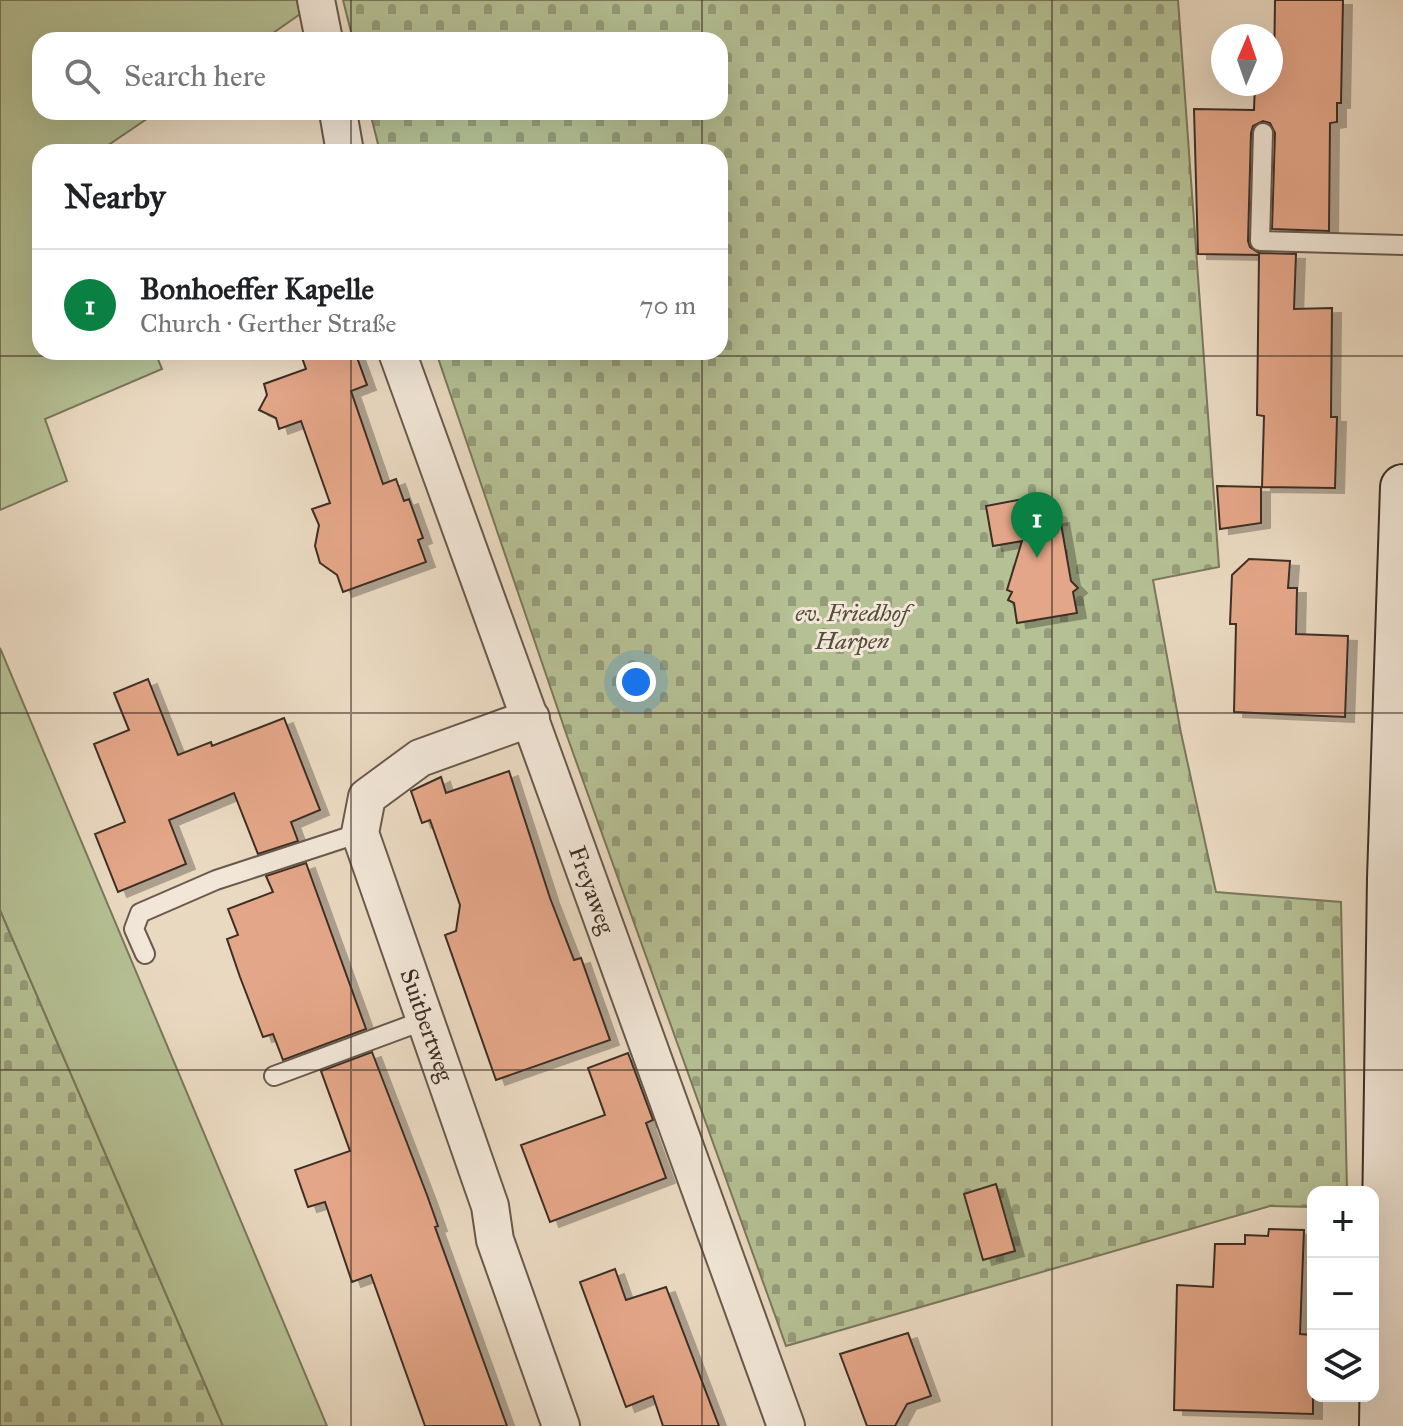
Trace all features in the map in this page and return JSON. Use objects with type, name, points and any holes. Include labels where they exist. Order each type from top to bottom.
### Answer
[{"type":"street","points":[[316,0],[322,32]]},
{"type":"street","points":[[339,120],[344,144]]},
{"type":"street","name":"Freyaweg","points":[[400,360],[786,1426]]},
{"type":"street","points":[[1382,1426],[1389,910],[1403,487]]},
{"type":"street","points":[[360,833],[367,797],[420,758],[531,718]]},
{"type":"street","name":"Suitbertweg","points":[[360,833],[490,1206],[495,1240],[561,1426]]},
{"type":"lane","points":[[1263,133],[1260,241],[1403,245]]},
{"type":"lane","points":[[145,954],[134,929],[140,913],[216,880],[360,833]]},
{"type":"lane","points":[[274,1076],[425,1020]]},
{"type":"green space","points":[[0,0],[301,0],[303,12],[274,32],[32,32],[32,120],[145,120],[110,144],[32,144],[32,360],[158,360],[162,369],[45,419],[67,481],[0,510]]},
{"type":"green space","name":"ev. Friedhof Harpen","points":[[343,0],[1178,0],[1219,567],[1153,580],[1181,733],[1216,892],[1341,902],[1347,1186],[1307,1186],[1307,1207],[1270,1206],[786,1346],[567,736],[439,360],[728,360],[728,144],[378,144],[372,120],[728,120],[728,32],[351,32]]},
{"type":"green space","points":[[0,648],[327,1426],[223,1426],[0,910]]},
{"type":"green space","points":[[0,910],[223,1426],[0,1426]]},
{"type":"building","points":[[1275,0],[1343,0],[1341,103],[1337,103],[1337,122],[1330,123],[1329,231],[1272,229],[1275,133],[1270,123],[1263,121],[1253,126],[1251,133],[1248,241],[1250,247],[1259,253],[1296,254],[1294,309],[1332,308],[1331,417],[1337,417],[1335,488],[1262,487],[1264,416],[1257,415],[1259,255],[1198,254],[1194,109],[1254,110],[1255,96],[1283,96],[1283,24],[1275,24]]},
{"type":"building","points":[[303,360],[358,360],[367,385],[351,391],[383,484],[396,479],[404,501],[409,499],[423,538],[418,540],[426,562],[343,592],[337,575],[320,563],[315,546],[319,525],[312,509],[330,503],[301,421],[279,429],[276,418],[259,410],[267,395],[264,384],[306,369]]},
{"type":"building","points":[[1217,486],[1261,487],[1261,523],[1220,529]]},
{"type":"building","points":[[1045,495],[1050,520],[1060,518],[1071,581],[1078,588],[1073,592],[1077,613],[1017,623],[1014,603],[1008,600],[1012,592],[1007,590],[1022,541],[993,546],[986,506]]},
{"type":"building","points":[[1249,559],[1290,561],[1288,588],[1297,588],[1296,634],[1348,636],[1345,717],[1234,712],[1236,624],[1230,624],[1232,575]]},
{"type":"building","points":[[148,679],[178,755],[211,742],[212,746],[284,718],[320,810],[291,822],[298,841],[258,854],[234,793],[169,820],[186,864],[118,892],[95,834],[125,822],[94,744],[129,730],[114,693]]},
{"type":"building","points":[[509,771],[550,898],[574,960],[581,958],[610,1040],[496,1080],[445,935],[456,931],[460,905],[430,820],[422,823],[411,791],[441,777],[446,793]]},
{"type":"building","points":[[306,863],[366,1029],[283,1060],[273,1034],[263,1037],[240,977],[227,939],[238,935],[228,909],[273,892],[266,876]]},
{"type":"building","points":[[372,1052],[427,1195],[438,1226],[435,1227],[507,1426],[425,1426],[371,1275],[352,1282],[325,1202],[308,1207],[295,1170],[350,1151],[321,1071]]},
{"type":"building","points":[[628,1053],[653,1120],[646,1123],[666,1178],[550,1222],[521,1145],[605,1115],[588,1068]]},
{"type":"building","points":[[996,1184],[1015,1251],[983,1260],[964,1194]]},
{"type":"building","points":[[1269,1229],[1304,1230],[1300,1334],[1307,1335],[1307,1402],[1313,1402],[1313,1414],[1174,1410],[1177,1285],[1213,1287],[1215,1244],[1245,1244],[1245,1235],[1268,1236]]},
{"type":"building","points":[[615,1269],[626,1300],[666,1287],[719,1426],[663,1426],[653,1396],[626,1407],[580,1282]]},
{"type":"building","points":[[908,1333],[931,1396],[907,1404],[895,1426],[867,1426],[840,1354]]},
{"type":"place","name":"Bonhoeffer Kapelle","points":[[1037,558]]}]
